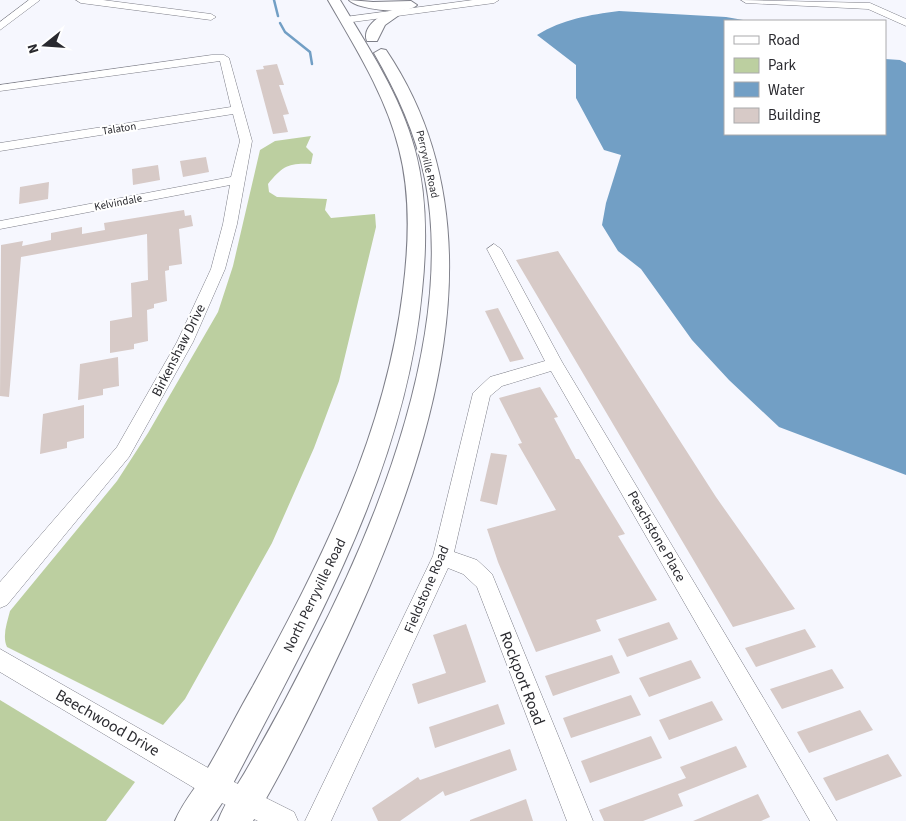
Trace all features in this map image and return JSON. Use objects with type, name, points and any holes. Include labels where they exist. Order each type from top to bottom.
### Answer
[{"type":"main road","points":[[334,0],[352,11],[372,6],[411,6]]},
{"type":"main road","name":"Perryville Road","points":[[352,11],[372,38],[403,91],[418,123],[430,161],[437,203],[440,240],[440,285],[422,328]]},
{"type":"main road","name":"Perryville Road","points":[[352,11],[402,133],[414,188],[422,328]]},
{"type":"main road","points":[[372,38],[374,29],[379,22],[396,13]]},
{"type":"main road","points":[[240,811],[316,673],[360,578],[401,472],[423,391],[422,328]]},
{"type":"main road","name":"North Perryville Road","points":[[191,821],[215,786],[336,555],[422,328]]},
{"type":"street","points":[[0,26],[35,0]]},
{"type":"street","points":[[80,0],[211,17]]},
{"type":"street","points":[[411,6],[451,0]]},
{"type":"street","points":[[352,11],[396,13],[494,0]]},
{"type":"street","points":[[746,0],[870,6],[906,23]]},
{"type":"street","name":"Birkenshaw Drive","points":[[0,88],[212,58],[224,58],[246,141],[230,224],[218,269],[185,342],[123,452],[0,598]]},
{"type":"street","name":"Talaton","points":[[0,147],[237,110]]},
{"type":"street","name":"Kelvindale","points":[[0,225],[237,180]]},
{"type":"street","name":"Peachstone Place","points":[[494,249],[555,364],[824,821]]},
{"type":"street","name":"Fieldstone Road","points":[[318,821],[443,556],[482,393],[496,381],[555,364]]},
{"type":"street","name":"Rockport Road","points":[[443,556],[470,567],[485,581],[580,821]]},
{"type":"street","name":"Beechwood Drive","points":[[0,660],[215,786],[240,811],[285,821]]},
{"type":"green space","points":[[311,136],[306,147],[313,154],[311,164],[291,165],[282,169],[268,184],[269,192],[277,197],[327,199],[325,210],[331,218],[375,214],[376,227],[339,381],[314,448],[272,543],[185,699],[163,725],[7,647],[5,634],[10,611],[117,481],[148,433],[218,312],[233,266],[260,150],[275,141]]},
{"type":"green space","points":[[0,700],[135,782],[106,821],[0,821]]},
{"type":"water","points":[[619,11],[726,17],[743,20],[724,20],[724,135],[886,135],[886,59],[900,60],[906,63],[906,475],[779,427],[729,380],[692,340],[641,269],[618,251],[602,225],[606,203],[621,155],[604,150],[576,98],[576,65],[537,35],[566,21]]},
{"type":"building","points":[[277,64],[284,85],[279,85],[289,114],[283,115],[288,132],[273,134],[256,70],[264,69],[263,66]]},
{"type":"building","points":[[206,157],[209,172],[183,177],[180,161]]},
{"type":"building","points":[[158,165],[160,180],[133,185],[132,169]]},
{"type":"building","points":[[49,182],[48,199],[19,204],[20,187]]},
{"type":"building","points":[[184,210],[185,216],[191,215],[193,226],[179,229],[182,264],[169,266],[169,270],[165,271],[167,301],[154,304],[154,308],[147,310],[148,341],[134,344],[134,349],[110,353],[110,321],[132,317],[131,283],[148,280],[147,234],[21,257],[9,397],[0,396],[1,245],[23,241],[22,246],[51,240],[51,233],[82,227],[82,234],[105,230],[104,223]]},
{"type":"building","points":[[558,251],[716,497],[795,609],[733,627],[516,260]]},
{"type":"building","points":[[498,308],[524,359],[510,362],[485,311]]},
{"type":"building","points":[[118,357],[119,386],[103,389],[103,395],[78,400],[80,364]]},
{"type":"building","points":[[540,387],[558,417],[554,418],[576,459],[579,459],[625,534],[618,536],[657,600],[596,620],[601,631],[536,652],[498,562],[487,529],[556,510],[518,444],[522,443],[499,398]]},
{"type":"building","points":[[84,405],[84,438],[67,442],[67,448],[40,454],[43,414]]},
{"type":"building","points":[[491,453],[507,455],[497,505],[480,501]]},
{"type":"building","points":[[669,622],[678,639],[627,657],[618,639]]},
{"type":"building","points":[[466,624],[486,682],[418,704],[412,684],[446,673],[433,635]]},
{"type":"building","points":[[805,629],[816,647],[756,667],[745,648]]},
{"type":"building","points":[[612,655],[620,673],[553,696],[545,676]]},
{"type":"building","points":[[691,660],[701,678],[649,697],[639,678]]},
{"type":"building","points":[[832,669],[844,688],[782,709],[770,689]]},
{"type":"building","points":[[631,695],[641,715],[571,738],[563,718]]},
{"type":"building","points":[[712,701],[723,720],[669,740],[659,720]]},
{"type":"building","points":[[498,704],[505,724],[435,748],[429,727]]},
{"type":"building","points":[[860,710],[873,730],[809,753],[797,732]]},
{"type":"building","points":[[651,736],[662,758],[590,783],[581,761]]},
{"type":"building","points":[[736,746],[747,767],[678,794],[683,806],[643,821],[604,821],[599,810],[686,778],[680,767]]},
{"type":"building","points":[[510,749],[517,770],[445,796],[443,791],[400,821],[378,821],[372,808],[418,777],[420,780]]},
{"type":"building","points":[[888,754],[902,776],[836,801],[823,778]]},
{"type":"building","points":[[758,794],[770,817],[761,821],[693,821]]},
{"type":"building","points":[[526,799],[533,821],[470,821],[470,820]]},
{"type":"waterway","points":[[274,0],[278,16]]},
{"type":"waterway","points":[[280,23],[285,32],[310,52],[312,64]]}]
